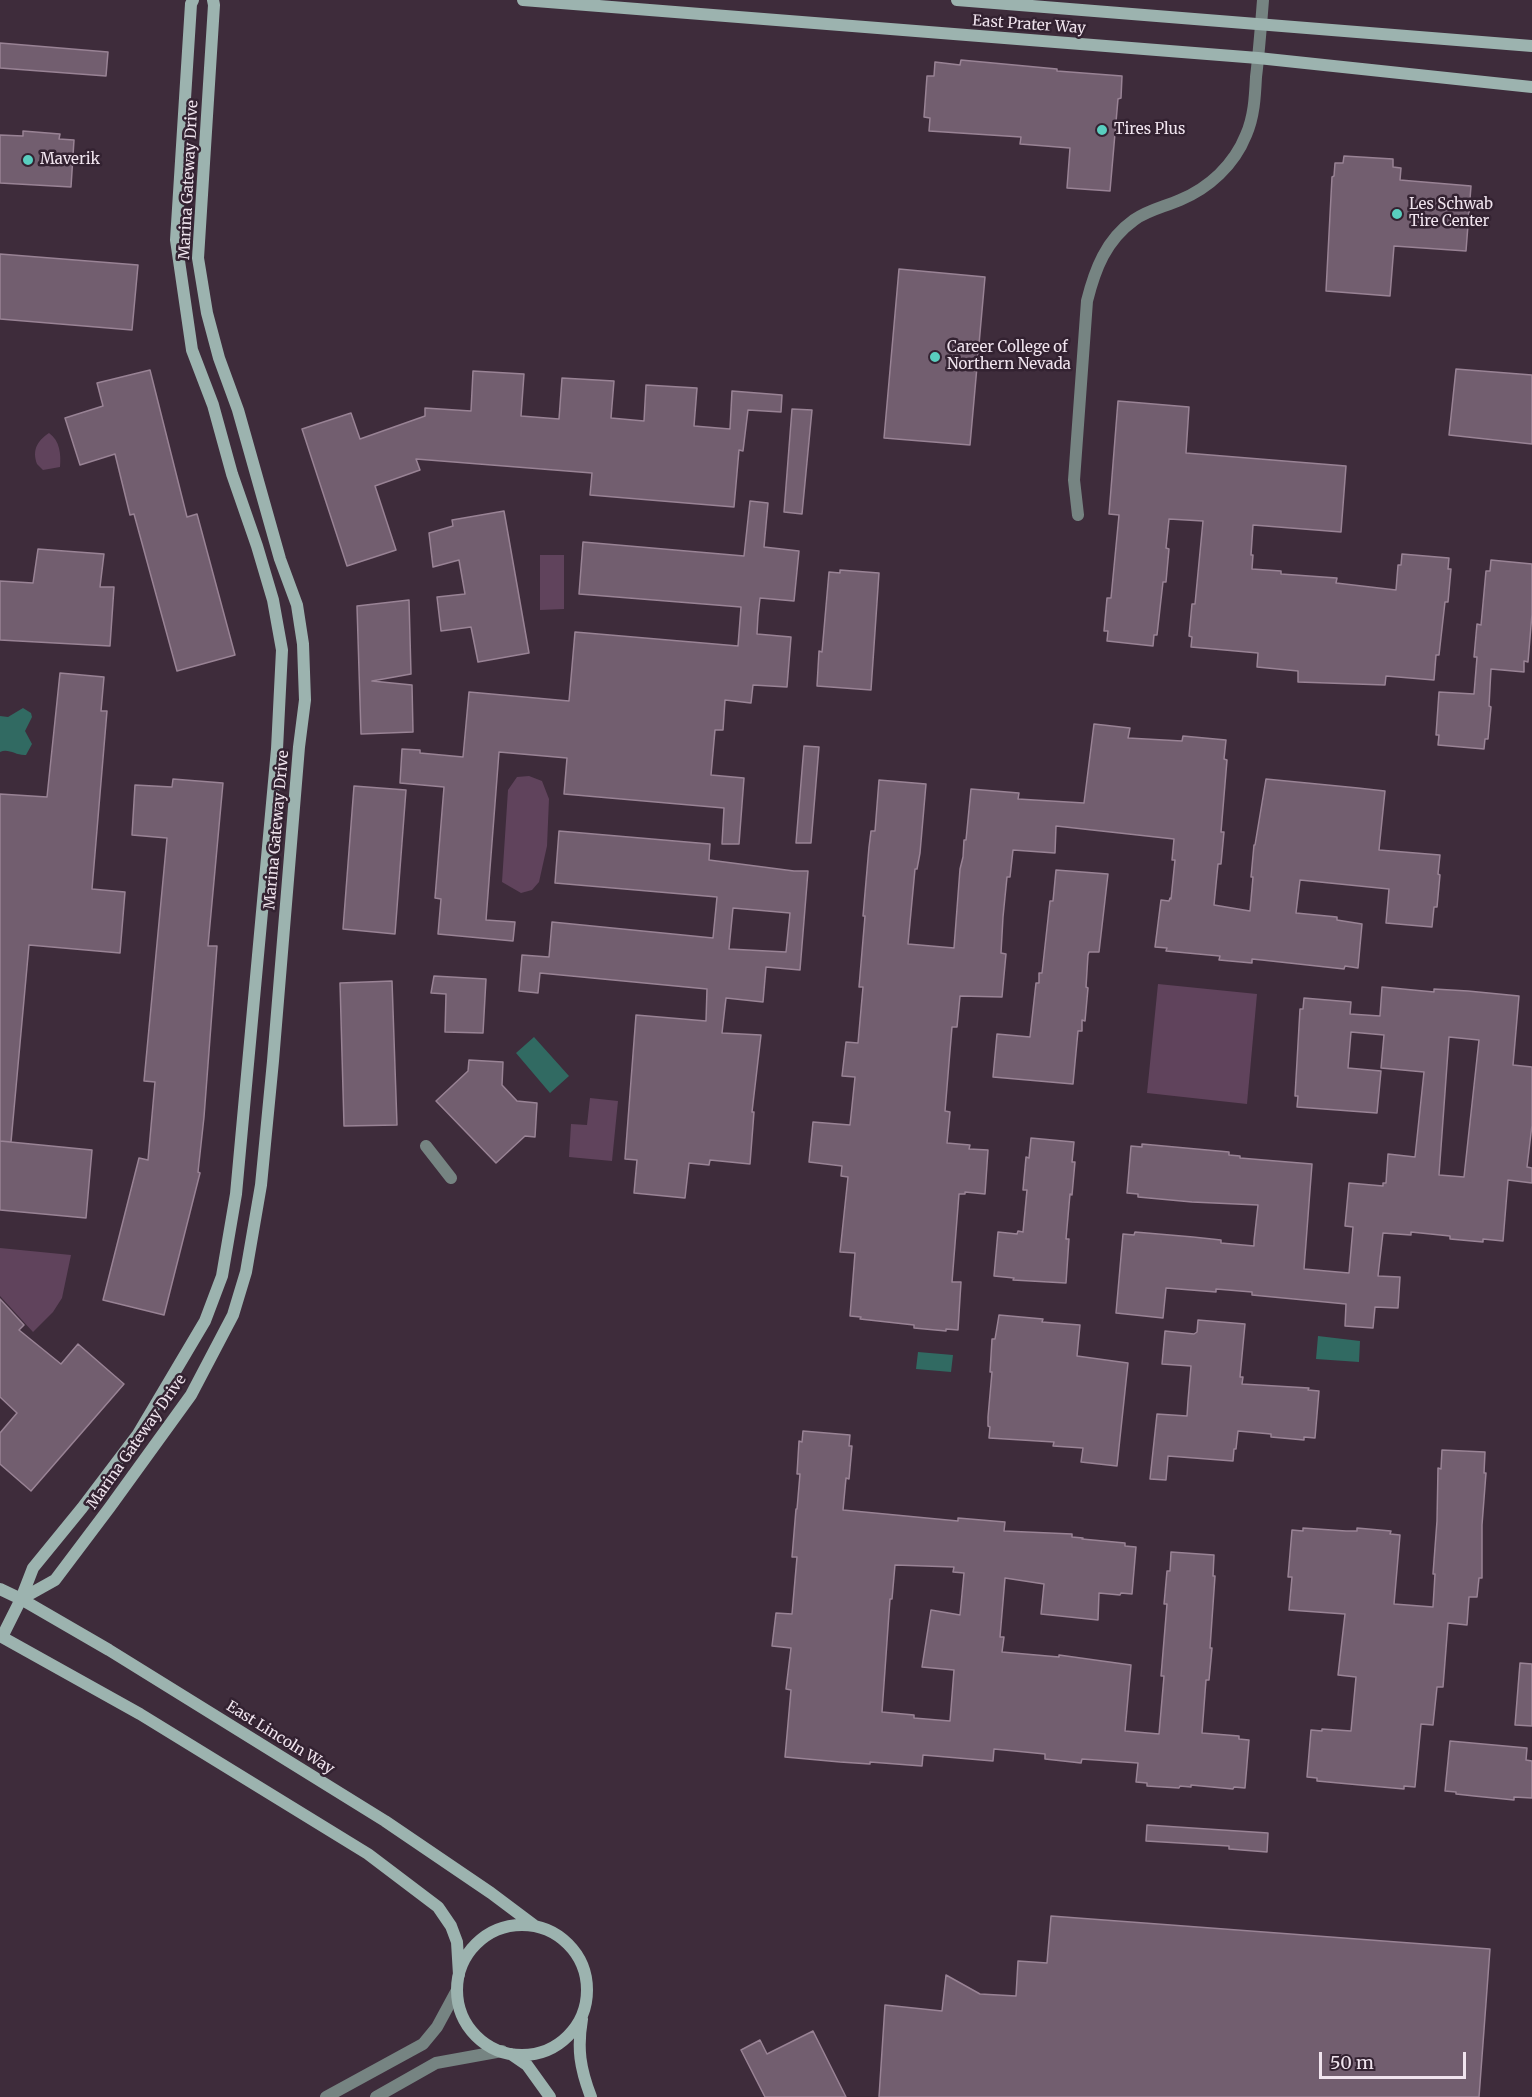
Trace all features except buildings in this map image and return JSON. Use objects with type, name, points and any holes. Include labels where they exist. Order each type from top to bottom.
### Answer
[{"type":"street","name":"Marina Gateway Drive","points":[[1,1637],[21,1599],[33,1568],[138,1434],[205,1321],[222,1276],[236,1194],[277,749],[282,650],[273,600],[257,546],[232,474],[213,405],[192,350],[176,240],[193,0]]},
{"type":"street","name":"Marina Gateway Drive","points":[[21,1599],[55,1580],[191,1395],[233,1314],[246,1272],[261,1185],[305,700],[303,644],[297,605],[280,559],[238,410],[219,358],[207,314],[198,258],[213,0]]},
{"type":"street","name":"East Prater Way","points":[[523,0],[1258,58],[1532,87]]},
{"type":"street","name":"East Prater Way","points":[[957,0],[1532,46]]},
{"type":"street","points":[[1078,515],[1074,480],[1087,301],[1093,278],[1101,257],[1115,238],[1132,222],[1152,210],[1204,188],[1221,174],[1236,155],[1247,135],[1253,115],[1263,0]]},
{"type":"street","points":[[426,1146],[451,1178]]},
{"type":"street","name":"East Lincoln Way","points":[[0,1589],[109,1650],[385,1821],[491,1893],[535,1926]]},
{"type":"street","points":[[1,1637],[140,1714],[368,1854],[438,1906],[451,1926],[457,1942],[459,1975],[457,1990],[467,2024],[483,2042],[527,2065],[550,2097]]},
{"type":"street","points":[[459,1975],[470,1952],[487,1935],[510,1926],[535,1926],[557,1935],[566,1943],[581,1963],[587,1987],[578,2041],[581,2071],[591,2097]]},
{"type":"street","points":[[326,2097],[423,2044],[437,2027],[457,1990]]},
{"type":"street","points":[[376,2097],[436,2063],[506,2052],[539,2052],[566,2037],[576,2026],[583,2012]]},
{"type":"shaded area","points":[[49,433],[56,440],[59,448],[60,467],[43,470],[37,464],[35,450],[41,439]]},
{"type":"shaded area","points":[[540,555],[564,555],[564,609],[540,610]]},
{"type":"shaded area","points":[[23,708],[31,713],[32,717],[25,731],[32,744],[26,755],[0,752],[0,716],[8,717]]},
{"type":"shaded area","points":[[529,776],[542,781],[549,799],[547,846],[539,882],[532,890],[521,893],[502,882],[508,790],[517,777]]},
{"type":"shaded area","points":[[1158,984],[1257,994],[1247,1104],[1147,1093]]},
{"type":"shaded area","points":[[534,1037],[569,1076],[550,1093],[516,1053]]},
{"type":"shaded area","points":[[590,1098],[618,1101],[612,1161],[569,1157],[571,1124],[587,1125]]},
{"type":"shaded area","points":[[0,1248],[71,1255],[62,1298],[53,1312],[33,1332],[0,1296]]},
{"type":"shaded area","points":[[1318,1336],[1360,1341],[1359,1362],[1316,1359]]},
{"type":"shaded area","points":[[918,1352],[953,1355],[951,1372],[916,1369]]},
{"type":"place","name":"Tires Plus","points":[[1102,130]]},
{"type":"place","name":"Maverik","points":[[28,160]]},
{"type":"place","name":"Les Schwab Tire Center","points":[[1397,214]]},
{"type":"place","name":"Career College of Northern Nevada","points":[[935,357]]}]
